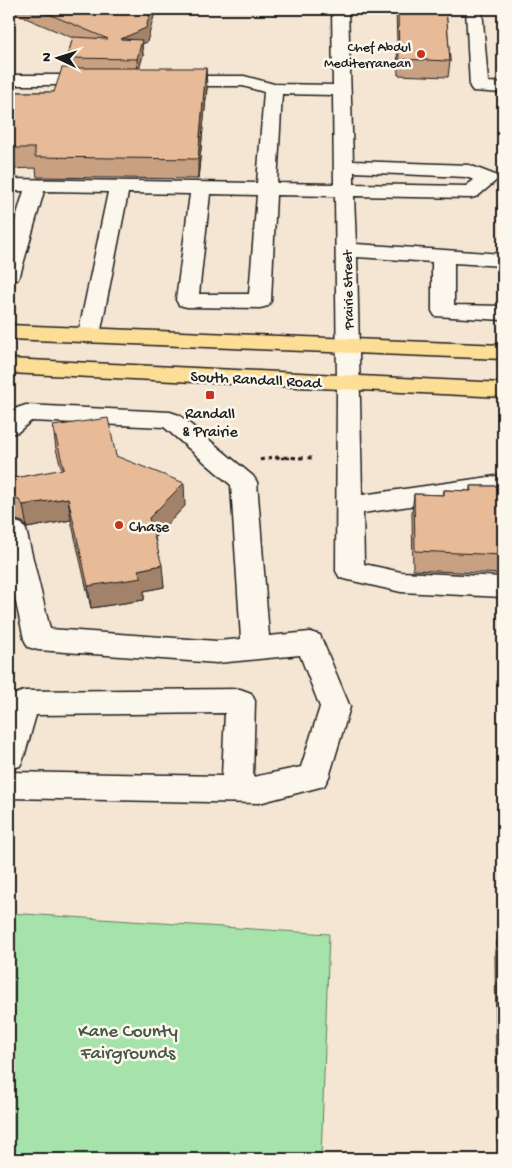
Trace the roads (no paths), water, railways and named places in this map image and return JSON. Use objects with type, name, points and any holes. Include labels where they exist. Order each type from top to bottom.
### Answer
[{"type":"main road","points":[[9,332],[503,352]]},
{"type":"main road","name":"South Randall Road","points":[[9,366],[503,390]]},
{"type":"street","name":"Prairie Street","points":[[340,9],[349,383],[350,571],[401,582],[503,587]]},
{"type":"street","points":[[474,9],[479,87],[503,88]]},
{"type":"street","points":[[9,80],[116,80]]},
{"type":"street","points":[[156,80],[244,81],[273,89],[342,90]]},
{"type":"street","points":[[201,188],[187,300],[260,301],[273,89]]},
{"type":"street","points":[[344,166],[469,171],[495,181]]},
{"type":"street","points":[[9,185],[471,192],[495,181]]},
{"type":"street","points":[[9,275],[36,186]]},
{"type":"street","points":[[89,336],[119,187]]},
{"type":"street","points":[[346,250],[503,260]]},
{"type":"street","points":[[443,256],[443,311],[503,313]]},
{"type":"street","points":[[9,426],[26,413],[170,420],[244,482],[256,649]]},
{"type":"street","points":[[350,506],[503,483]]},
{"type":"street","points":[[9,785],[259,790],[313,777],[334,707],[310,643],[217,652],[38,638],[13,530]]},
{"type":"street","points":[[9,757],[24,703],[240,701],[237,790]]},
{"type":"place","name":"Chef Abdul Mediterranean","points":[[421,54]]},
{"type":"place","name":"Randall & Prairie","points":[[210,395]]},
{"type":"place","name":"Chase","points":[[119,525]]},
{"type":"park label","name":"Kane County Fairgrounds","points":[[128,1040]]}]
